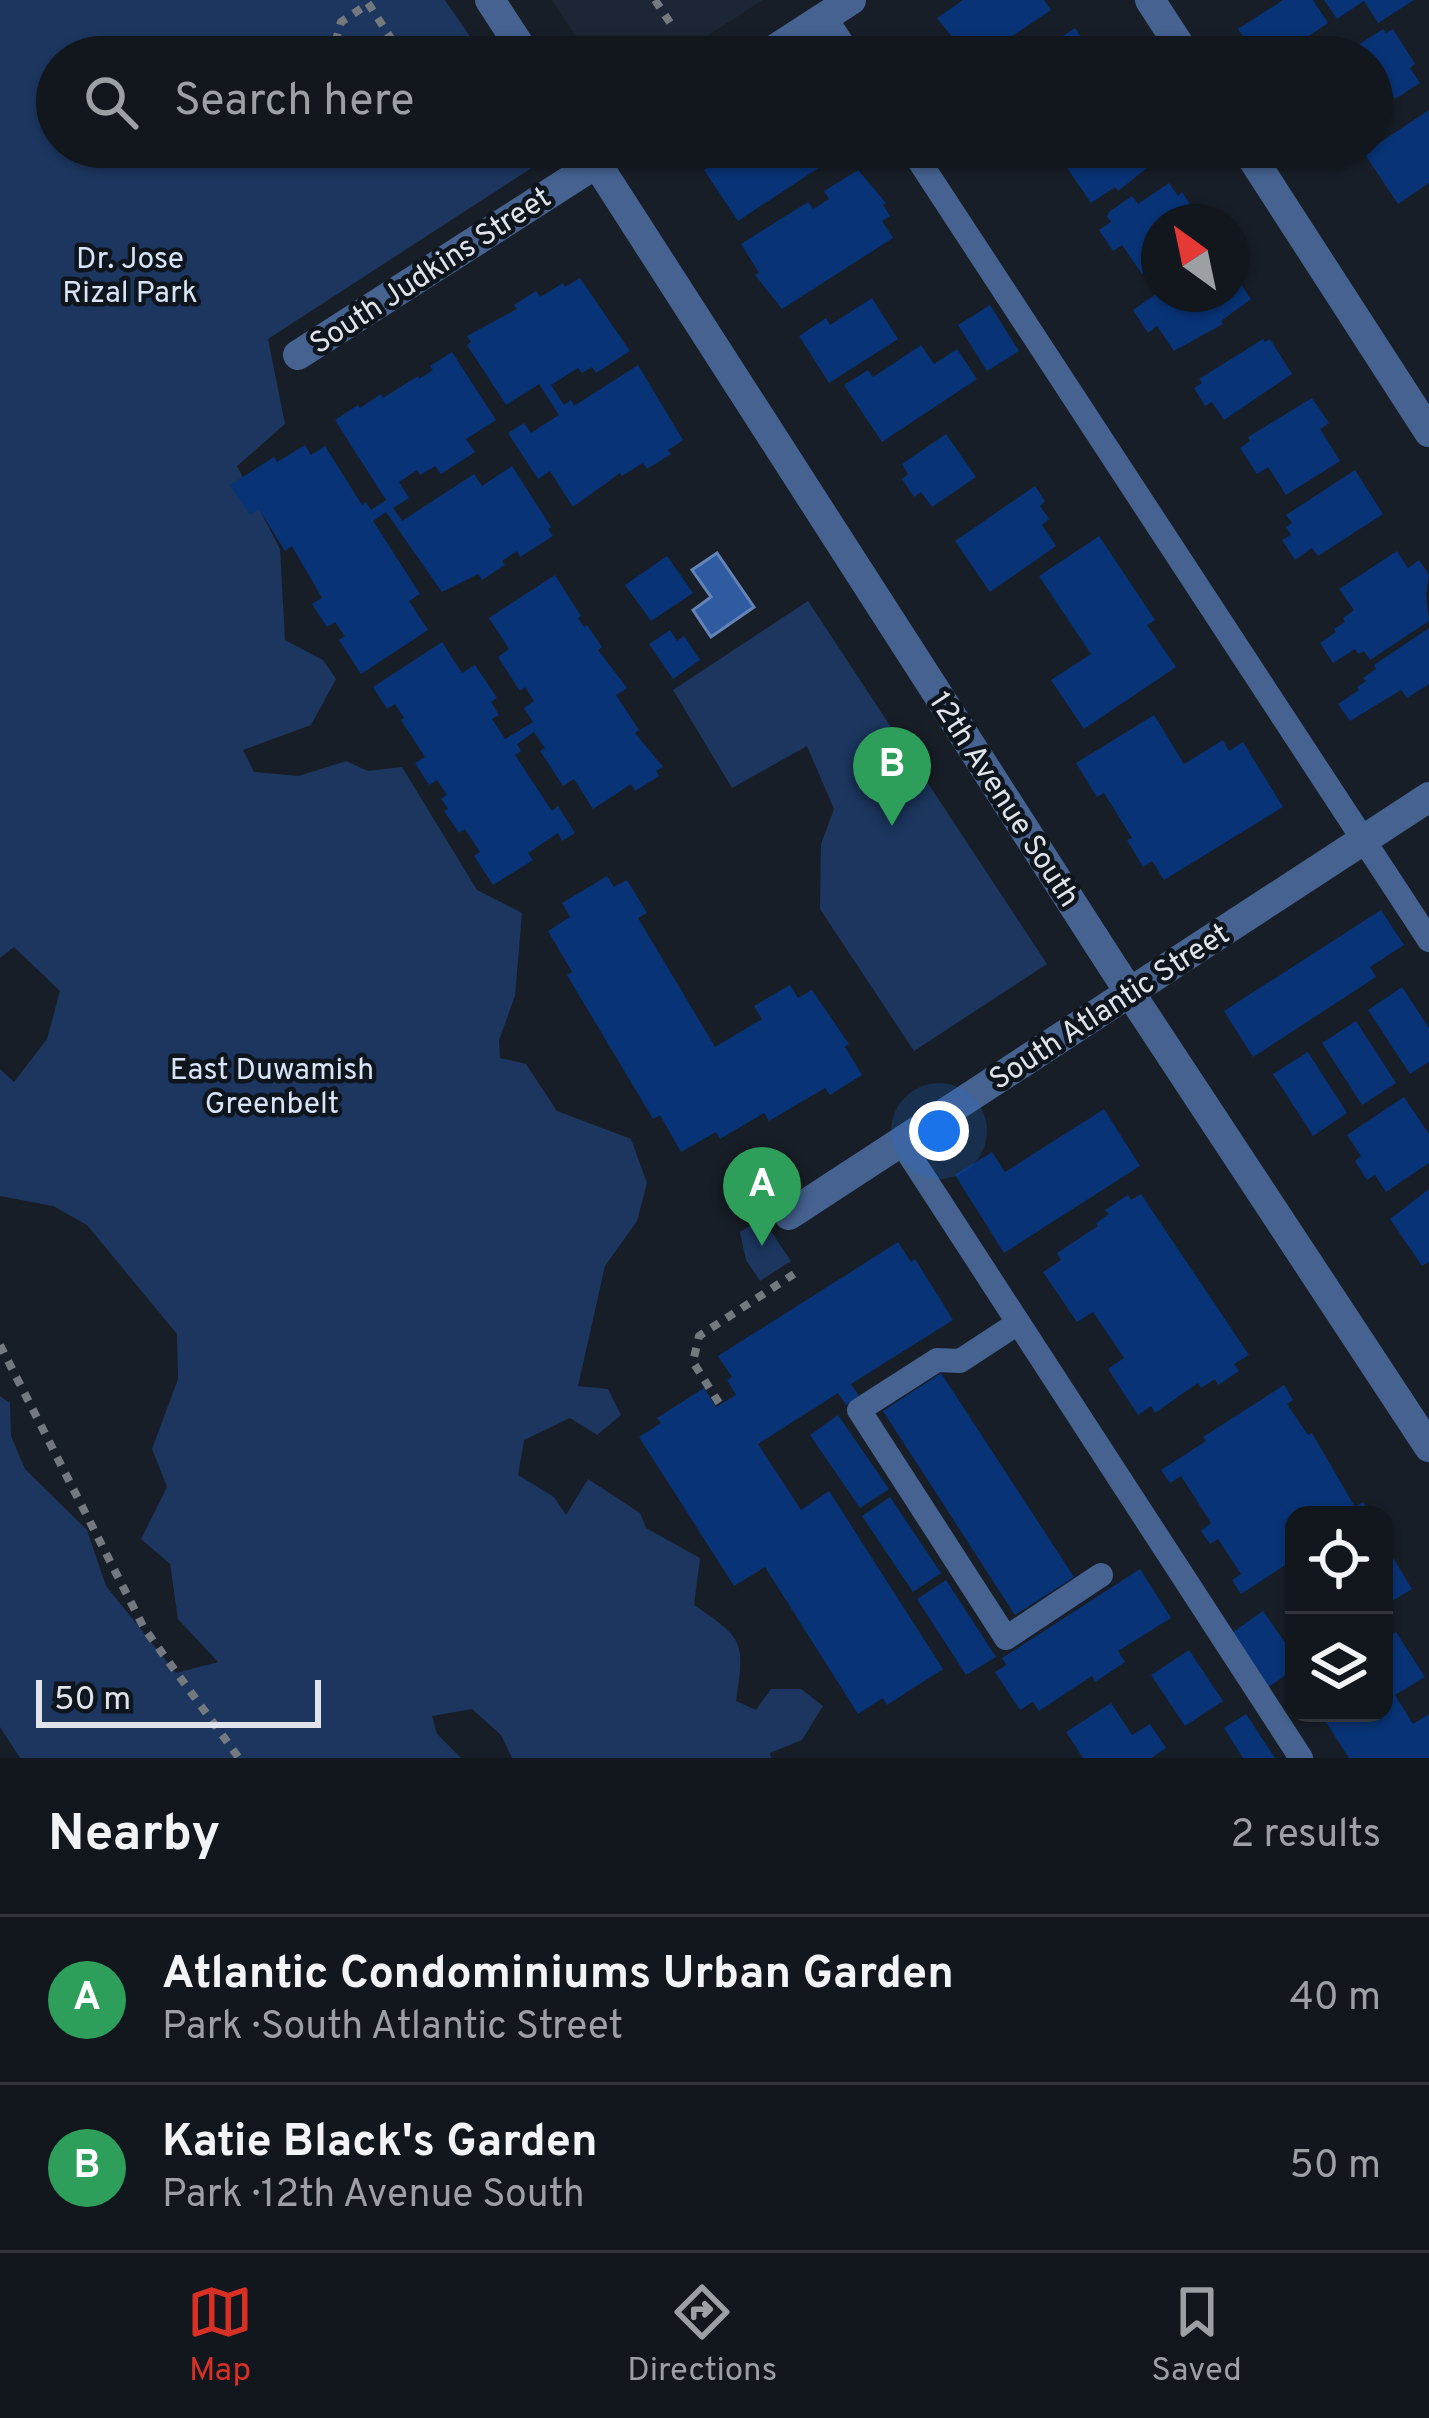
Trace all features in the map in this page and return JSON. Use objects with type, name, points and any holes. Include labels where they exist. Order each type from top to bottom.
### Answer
[{"type":"street","points":[[490,0],[513,36]]},
{"type":"street","points":[[1150,0],[1173,36]]},
{"type":"street","points":[[795,36],[838,8]]},
{"type":"street","name":"South Judkins Street","points":[[298,355],[578,168]]},
{"type":"street","name":"12th Avenue South","points":[[612,168],[1130,992],[1429,1448]]},
{"type":"street","points":[[1259,168],[1429,432]]},
{"type":"street","name":"South Atlantic Street","points":[[789,1215],[1429,797]]},
{"type":"lane","points":[[924,168],[1429,940]]},
{"type":"lane","points":[[901,1142],[1300,1758]]},
{"type":"lane","points":[[1018,1323],[960,1361],[938,1360],[859,1411],[1006,1638],[1101,1575]]},
{"type":"path","points":[[656,0],[673,27]]},
{"type":"path","points":[[337,36],[341,22],[367,2],[389,36]]},
{"type":"path","points":[[718,1403],[693,1363],[699,1336],[794,1274]]},
{"type":"path","points":[[0,1345],[144,1628],[239,1758]]},
{"type":"shaded area","points":[[552,0],[763,0],[707,36],[575,36]]},
{"type":"shaded area","points":[[717,553],[754,607],[711,637],[693,610],[711,597],[692,570]]},
{"type":"green space","name":"East Duwamish Greenbelt","points":[[0,0],[445,0],[470,36],[36,36],[36,168],[532,168],[268,339],[285,424],[237,466],[280,549],[285,640],[323,660],[336,679],[311,725],[243,750],[254,772],[299,776],[346,761],[368,771],[402,767],[477,890],[522,913],[515,996],[499,1040],[500,1058],[526,1064],[557,1111],[631,1139],[647,1183],[637,1221],[605,1266],[578,1386],[608,1389],[621,1415],[597,1435],[570,1418],[524,1440],[518,1475],[554,1497],[566,1515],[588,1479],[640,1513],[646,1528],[700,1558],[694,1605],[737,1643],[736,1701],[756,1710],[771,1689],[801,1689],[823,1706],[802,1740],[770,1753],[771,1758],[512,1758],[501,1735],[472,1709],[432,1716],[437,1734],[461,1758],[20,1758],[0,1727],[0,1396],[10,1403],[11,1436],[25,1469],[87,1530],[106,1586],[176,1673],[218,1662],[178,1619],[170,1564],[141,1539],[167,1487],[152,1449],[178,1379],[177,1334],[87,1225],[53,1206],[0,1196],[0,1069],[14,1082],[47,1039],[60,991],[14,947],[0,958]]},
{"type":"green space","points":[[808,601],[1047,964],[914,1051],[820,909],[821,844],[834,809],[807,746],[732,788],[673,690]]},
{"type":"green space","points":[[762,1218],[791,1261],[760,1281],[746,1260],[740,1232]]},
{"type":"building","points":[[963,0],[1044,0],[1051,10],[1012,36],[951,36],[937,18]]},
{"type":"building","points":[[1283,0],[1313,0],[1328,23],[1309,36],[1242,36],[1238,29]]},
{"type":"building","points":[[1324,0],[1414,0],[1378,23],[1364,1],[1337,19]]},
{"type":"building","points":[[1393,29],[1415,64],[1410,68],[1420,83],[1395,99],[1393,36],[1372,36]]},
{"type":"building","points":[[1429,110],[1429,183],[1398,204],[1374,168],[1393,168],[1393,134]]},
{"type":"building","points":[[707,168],[818,168],[738,221],[704,170]]},
{"type":"building","points":[[1067,168],[1147,168],[1118,191],[1115,187],[1091,203]]},
{"type":"building","points":[[858,170],[886,203],[890,216],[882,221],[893,238],[782,309],[755,275],[759,273],[741,244],[808,202],[813,209],[829,199],[824,191]]},
{"type":"building","points":[[1169,183],[1190,204],[1141,204],[1141,273],[1122,245],[1113,251],[1099,230],[1111,222],[1110,211],[1132,196],[1138,204]]},
{"type":"building","points":[[580,278],[630,351],[596,373],[592,367],[582,373],[578,368],[551,385],[564,405],[571,400],[574,406],[638,365],[683,440],[647,469],[643,463],[620,473],[573,507],[550,471],[538,479],[508,433],[524,423],[531,433],[559,415],[539,384],[506,405],[467,345],[471,342],[467,336],[517,309],[514,305],[536,291],[540,297]]},
{"type":"building","points":[[872,298],[898,339],[829,383],[799,336],[826,318],[830,325]]},
{"type":"building","points":[[1141,304],[1141,312],[1233,312],[1223,324],[1174,351],[1157,326],[1148,333],[1133,310]]},
{"type":"building","points":[[990,305],[1019,351],[987,371],[958,325]]},
{"type":"building","points":[[1270,339],[1292,374],[1224,420],[1212,402],[1205,406],[1194,388],[1202,383],[1199,379]]},
{"type":"building","points":[[921,345],[934,364],[957,349],[977,379],[882,442],[844,385],[868,370],[873,377]]},
{"type":"building","points":[[452,352],[496,420],[466,439],[475,452],[441,474],[435,466],[420,475],[417,470],[399,482],[409,498],[393,508],[402,521],[474,474],[482,486],[512,466],[553,536],[520,557],[517,551],[482,580],[478,574],[442,592],[386,512],[373,521],[420,594],[409,601],[428,630],[361,674],[339,640],[345,636],[335,622],[327,627],[312,604],[322,598],[292,546],[285,551],[259,509],[250,515],[230,485],[274,457],[277,462],[305,445],[311,455],[325,446],[362,505],[366,502],[371,510],[386,500],[335,420],[419,379]]},
{"type":"building","points":[[1312,398],[1329,423],[1320,429],[1340,461],[1286,495],[1268,467],[1257,474],[1240,448],[1250,441],[1248,437]]},
{"type":"building","points":[[946,434],[976,477],[932,507],[921,492],[914,497],[902,479],[908,474],[902,464]]},
{"type":"building","points":[[1355,470],[1383,514],[1318,556],[1312,548],[1295,560],[1282,540],[1291,535],[1286,527],[1292,523],[1286,515]]},
{"type":"building","points":[[1035,486],[1049,519],[1042,525],[1056,546],[990,592],[955,541]]},
{"type":"building","points":[[1099,536],[1155,620],[1147,625],[1176,667],[1084,729],[1051,680],[1091,654],[1039,576]]},
{"type":"building","points":[[1397,551],[1408,568],[1419,560],[1429,575],[1429,621],[1370,660],[1364,651],[1358,654],[1355,649],[1333,663],[1320,643],[1354,610],[1339,589]]},
{"type":"building","points":[[667,556],[693,593],[651,621],[625,585]]},
{"type":"building","points":[[555,575],[578,618],[602,647],[598,650],[627,688],[616,695],[639,730],[635,733],[663,767],[656,771],[659,776],[635,791],[631,784],[593,809],[574,779],[563,786],[540,751],[545,748],[534,732],[517,744],[521,751],[515,755],[552,811],[558,806],[575,833],[562,841],[558,833],[528,853],[533,860],[493,885],[474,856],[480,852],[465,829],[459,833],[444,811],[448,809],[441,799],[447,795],[437,780],[429,785],[415,763],[425,757],[404,718],[395,704],[387,709],[373,687],[442,642],[462,673],[475,665],[497,698],[491,702],[499,715],[492,719],[505,739],[533,722],[524,708],[534,701],[525,687],[520,691],[498,657],[509,649],[489,618]]},
{"type":"building","points":[[1429,628],[1429,684],[1407,698],[1401,690],[1350,721],[1338,704],[1359,690],[1366,681],[1363,678],[1376,669],[1374,665]]},
{"type":"building","points":[[670,630],[677,641],[684,636],[700,660],[673,679],[649,644]]},
{"type":"building","points":[[1154,715],[1184,764],[1223,740],[1229,751],[1243,742],[1283,807],[1164,880],[1152,861],[1143,867],[1127,840],[1132,838],[1104,793],[1097,797],[1076,763]]},
{"type":"building","points":[[607,876],[614,887],[627,880],[647,913],[638,918],[715,1047],[762,1019],[754,1006],[790,985],[798,998],[812,990],[849,1044],[845,1047],[862,1075],[830,1095],[825,1088],[769,1121],[764,1113],[720,1139],[716,1132],[681,1152],[660,1115],[653,1119],[567,975],[572,972],[548,931],[570,917],[562,903]]},
{"type":"building","points":[[1381,910],[1404,945],[1370,967],[1376,977],[1253,1057],[1224,1011]]},
{"type":"building","points":[[1402,987],[1429,1028],[1429,1062],[1410,1074],[1368,1010]]},
{"type":"building","points":[[1356,1021],[1396,1083],[1362,1105],[1322,1043]]},
{"type":"building","points":[[1308,1052],[1347,1113],[1313,1136],[1273,1074]]},
{"type":"building","points":[[1404,1097],[1429,1134],[1429,1163],[1386,1192],[1375,1175],[1367,1180],[1355,1161],[1361,1156],[1347,1135]]},
{"type":"building","points":[[1104,1109],[1140,1166],[1004,1253],[955,1175],[992,1152],[1005,1172]]},
{"type":"building","points":[[1429,1189],[1429,1262],[1422,1266],[1390,1219]]},
{"type":"building","points":[[1141,1194],[1249,1355],[1234,1364],[1239,1371],[1218,1385],[1215,1379],[1201,1388],[1198,1383],[1155,1413],[1151,1406],[1138,1415],[1108,1369],[1124,1358],[1093,1312],[1077,1322],[1043,1272],[1061,1260],[1057,1253],[1098,1226],[1109,1214],[1105,1210],[1128,1195],[1131,1200]]},
{"type":"building","points":[[898,1242],[911,1262],[915,1259],[953,1320],[851,1384],[859,1396],[846,1405],[838,1393],[758,1444],[801,1510],[829,1491],[943,1669],[887,1705],[883,1698],[858,1714],[765,1567],[734,1586],[639,1437],[661,1423],[657,1418],[704,1388],[716,1407],[736,1395],[727,1380],[732,1377],[718,1356]]},
{"type":"building","points":[[941,1373],[1074,1577],[1015,1615],[883,1411]]},
{"type":"building","points":[[1284,1385],[1293,1400],[1287,1404],[1308,1435],[1312,1433],[1354,1506],[1285,1506],[1285,1565],[1241,1594],[1232,1580],[1241,1574],[1218,1539],[1210,1544],[1201,1531],[1211,1523],[1181,1476],[1170,1483],[1161,1470],[1206,1441],[1203,1437]]},
{"type":"building","points":[[838,1415],[889,1489],[860,1508],[810,1435]]},
{"type":"building","points":[[890,1497],[941,1573],[913,1592],[862,1516]]},
{"type":"building","points":[[1393,1558],[1412,1589],[1393,1601]]},
{"type":"building","points":[[1140,1569],[1171,1618],[1118,1651],[1125,1662],[1095,1682],[1092,1676],[1039,1711],[1033,1702],[1020,1710],[995,1672],[1006,1665],[1002,1658]]},
{"type":"building","points":[[946,1580],[996,1657],[966,1675],[917,1599]]},
{"type":"building","points":[[1263,1611],[1285,1642],[1285,1675],[1267,1688],[1229,1635]]},
{"type":"building","points":[[1396,1632],[1425,1677],[1395,1695],[1413,1724],[1429,1714],[1429,1758],[1349,1758],[1326,1722],[1393,1722]]},
{"type":"building","points":[[1189,1650],[1223,1701],[1185,1726],[1151,1675]]},
{"type":"building","points":[[1111,1703],[1132,1735],[1150,1724],[1166,1748],[1151,1758],[1083,1758],[1066,1732]]},
{"type":"building","points":[[1246,1714],[1275,1758],[1243,1758],[1224,1728]]},
{"type":"place","name":"Katie Black's Garden","points":[[892,826]]},
{"type":"place","name":"Atlantic Condominiums Urban Garden","points":[[762,1246]]},
{"type":"park label","name":"Dr. Jose Rizal Park","points":[[130,275]]}]
